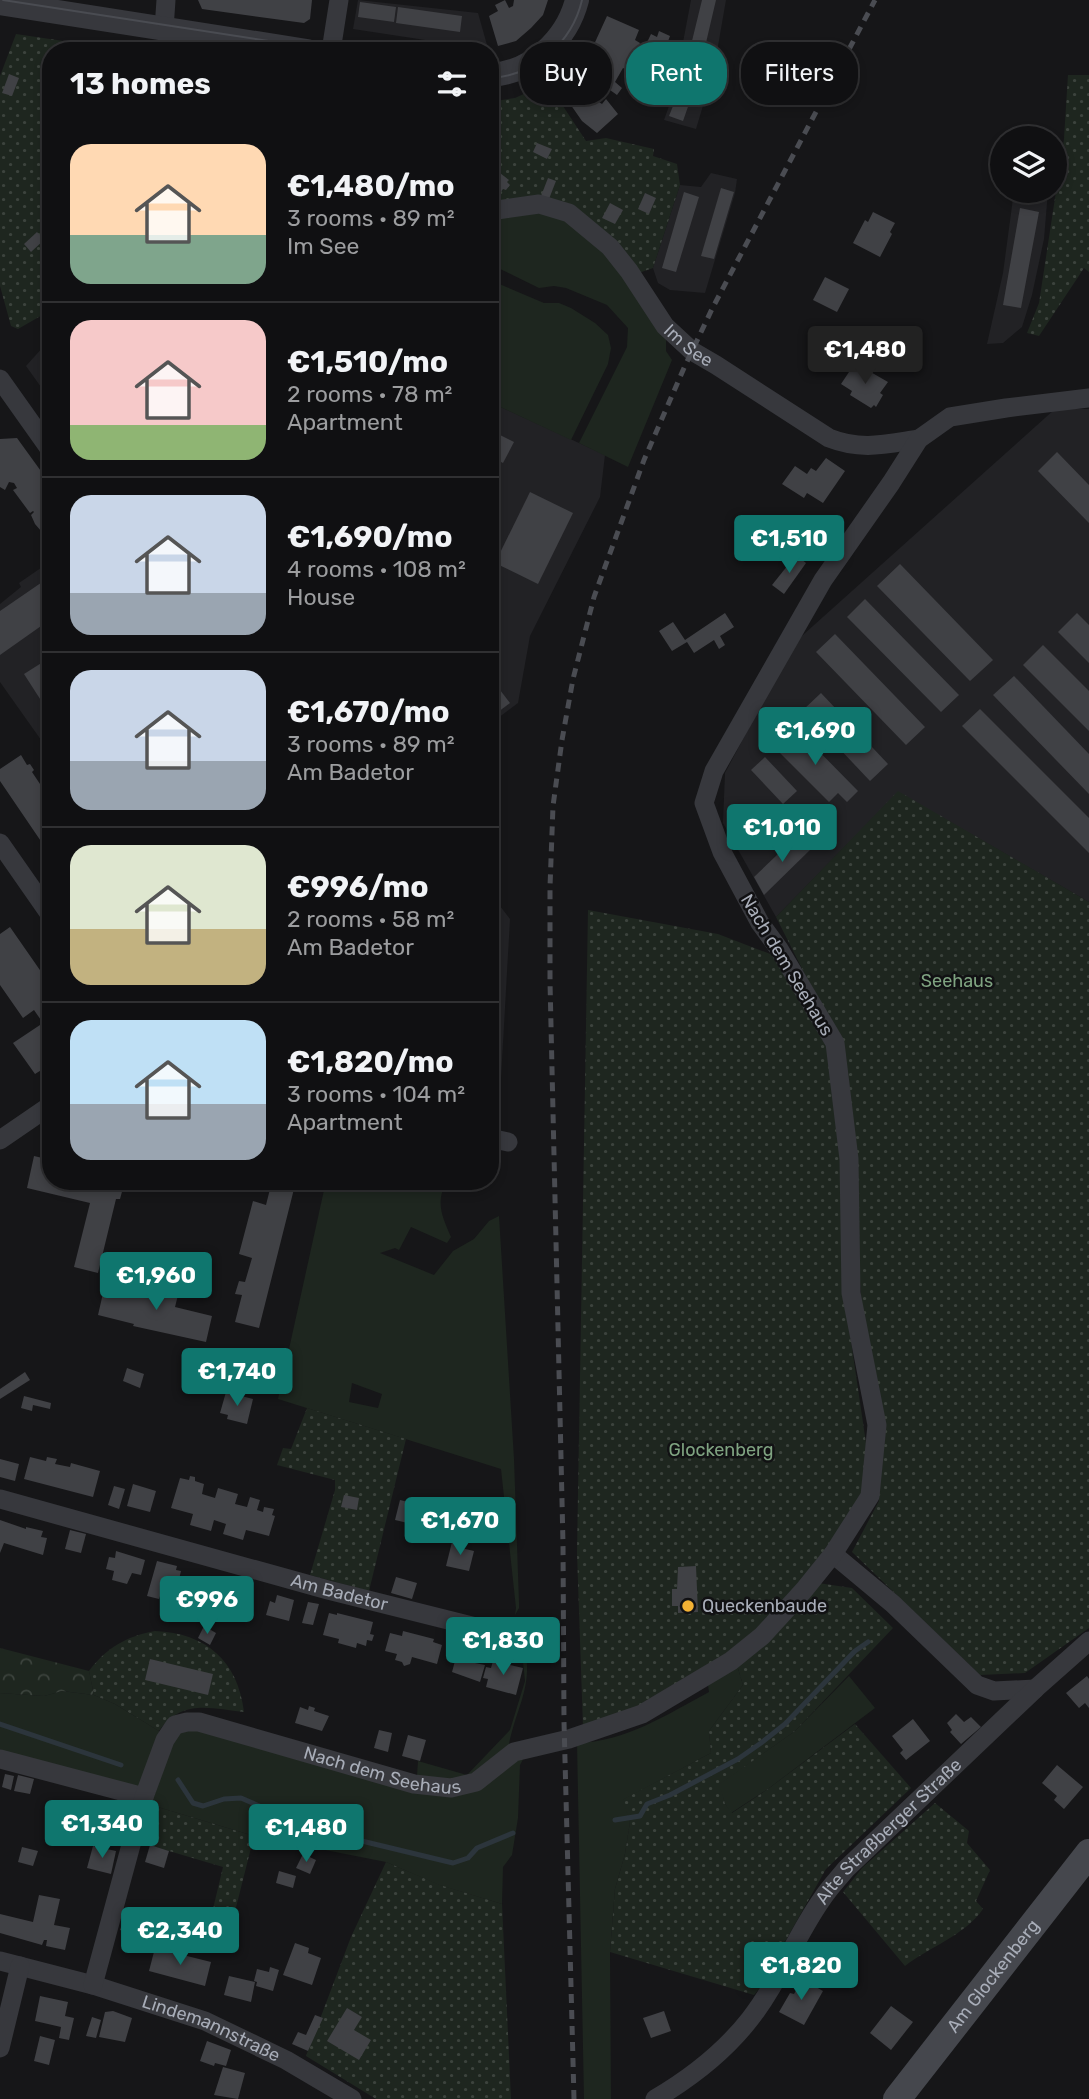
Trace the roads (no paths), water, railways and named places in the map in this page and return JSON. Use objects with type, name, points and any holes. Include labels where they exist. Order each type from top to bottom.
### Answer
[{"type":"main road","name":"Am Glockenberg","points":[[897,2099],[1089,1853]]},
{"type":"street","points":[[164,29],[166,0]]},
{"type":"street","points":[[332,42],[339,0]]},
{"type":"street","points":[[499,73],[531,62],[548,49],[565,30],[577,0]]},
{"type":"street","points":[[0,3],[248,42]]},
{"type":"street","name":"Im See","points":[[499,210],[539,204],[569,213],[610,247],[665,326],[692,351],[829,438],[849,446],[874,446],[919,439]]},
{"type":"street","points":[[0,379],[6,402],[42,441]]},
{"type":"street","name":"Nach dem Seehaus","points":[[93,1985],[144,1797],[165,1740],[175,1725],[200,1722],[414,1784],[464,1786],[488,1774],[514,1752],[569,1739],[642,1714],[732,1661],[762,1636],[833,1554],[870,1496],[877,1425],[851,1293],[849,1159],[835,1043],[779,949],[760,923],[728,864],[704,803],[714,771],[823,580],[919,439],[950,417],[1089,398]]},
{"type":"street","points":[[0,843],[42,903]]},
{"type":"street","points":[[0,1140],[42,1111]]},
{"type":"street","name":"Am Badetor","points":[[0,1499],[328,1590],[516,1637]]},
{"type":"street","points":[[833,1554],[893,1604],[977,1685],[994,1691],[1035,1689]]},
{"type":"street","name":"Alte Straßberger Straße","points":[[655,2099],[685,2080],[739,2032],[774,1984],[821,1899],[846,1870],[1035,1689],[1089,1641]]},
{"type":"street","points":[[0,1759],[144,1797]]},
{"type":"street","name":"Lindemannstraße","points":[[0,1961],[93,1985],[205,2021],[286,2060],[352,2099]]},
{"type":"street","points":[[0,2048],[20,1966]]},
{"type":"waterway","points":[[615,1820],[640,1816],[647,1804],[670,1795],[738,1759],[761,1743],[785,1724],[855,1651],[868,1642]]},
{"type":"waterway","points":[[0,1724],[121,1765]]},
{"type":"waterway","points":[[178,1780],[193,1803],[203,1806],[224,1799],[241,1798],[312,1829],[453,1863],[468,1858],[477,1848],[513,1833]]},
{"type":"tram line","points":[[3,0],[276,42]]},
{"type":"tram line","points":[[499,77],[522,71],[549,54],[570,30],[582,0]]},
{"type":"railway","points":[[574,2099],[550,982],[553,806],[562,740],[573,679],[594,597],[644,460],[712,309],[875,0]]},
{"type":"place","name":"Queckenbaude","points":[[688,1606]]},
{"type":"park label","name":"Seehaus","points":[[957,981]]},
{"type":"park label","name":"Glockenberg","points":[[721,1450]]}]
